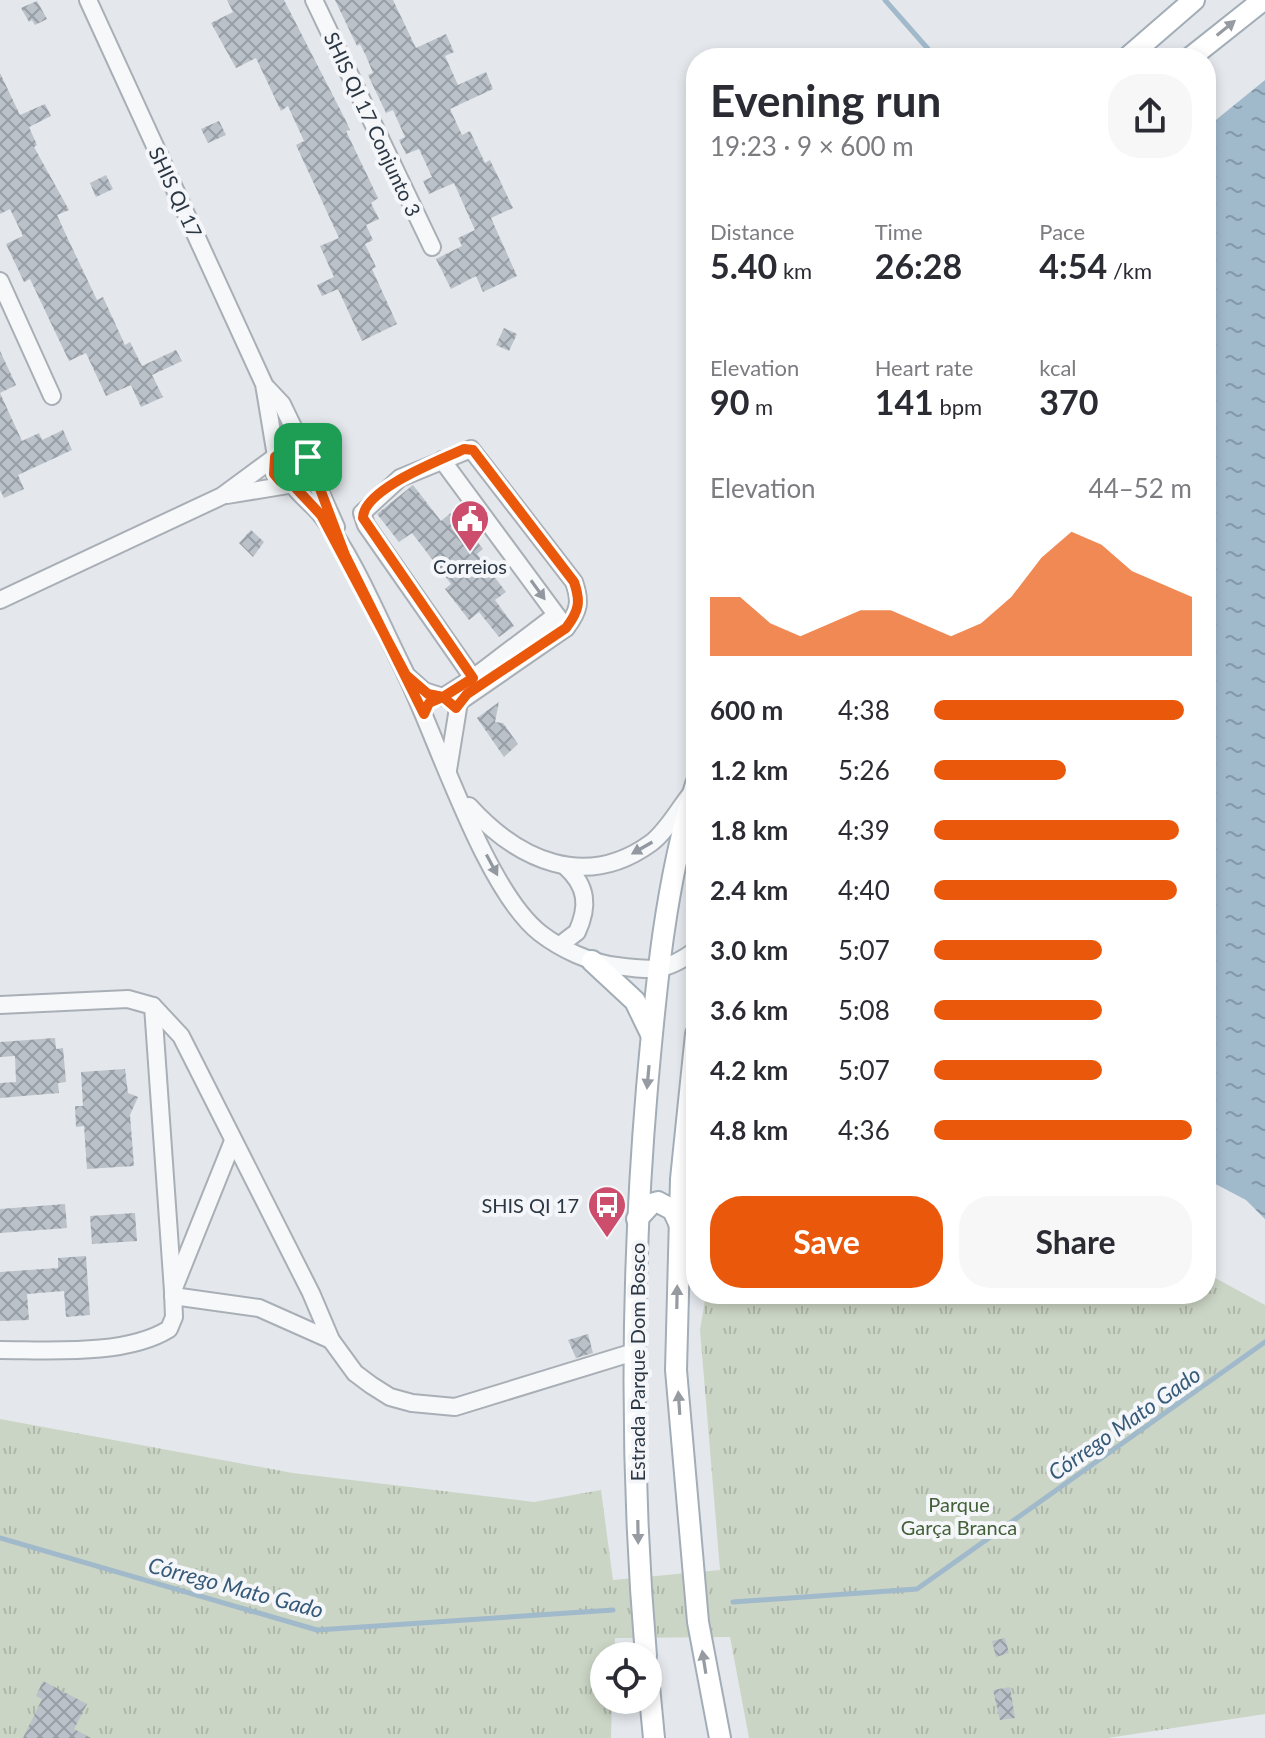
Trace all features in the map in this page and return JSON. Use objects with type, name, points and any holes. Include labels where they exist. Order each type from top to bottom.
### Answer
[{"type":"main road","points":[[1139,48],[1194,0]]},
{"type":"main road","points":[[1203,48],[1263,0]]},
{"type":"main road","name":"Estrada Parque Dom Bosco","points":[[645,1642],[639,1570],[634,1352],[637,1219],[659,971],[686,823]]},
{"type":"main road","points":[[592,961],[635,1001],[652,1035]]},
{"type":"main road","name":"Estrada Parque Dom Bosco","points":[[686,1131],[679,1223],[676,1370],[690,1551],[710,1698],[720,1738]]},
{"type":"main road","points":[[640,1170],[654,1188],[673,1186],[681,1179]]},
{"type":"main road","points":[[637,1219],[651,1204],[658,1202],[673,1210],[679,1223]]},
{"type":"main road","points":[[652,1714],[654,1738]]},
{"type":"street","name":"SHIS QI 17","points":[[88,0],[264,384],[276,457]]},
{"type":"street","name":"SHIS QI 17 Conjunto 3","points":[[314,0],[432,247]]},
{"type":"street","points":[[0,281],[52,396]]},
{"type":"street","name":"SHIS QI 17","points":[[264,384],[282,404],[345,555]]},
{"type":"street","points":[[0,600],[222,496],[290,447],[308,461],[306,478],[290,485],[222,496]]},
{"type":"street","points":[[448,770],[449,703],[473,678],[578,612],[580,599],[574,582],[473,450],[464,449],[400,478],[365,508],[363,518],[473,678]]},
{"type":"street","points":[[276,457],[274,474],[290,485]]},
{"type":"street","points":[[442,460],[561,622]]},
{"type":"street","name":"SHIS QI 17","points":[[290,485],[321,515],[345,555],[406,675],[483,848],[519,911],[540,933],[592,961],[659,971]]},
{"type":"street","points":[[424,714],[429,703],[449,703],[467,694],[561,622]]},
{"type":"street","points":[[406,675],[428,694],[449,703]]},
{"type":"street","name":"SHIS QI 17","points":[[459,795],[507,842],[566,867],[616,862],[637,852],[654,842],[686,800]]},
{"type":"street","points":[[560,945],[577,932],[584,904],[585,891],[580,880],[566,867]]},
{"type":"street","points":[[659,971],[686,956]]},
{"type":"street","points":[[0,1005],[128,999],[153,1006],[181,1036],[311,1293],[331,1340],[355,1373],[390,1397],[455,1407],[634,1352]]},
{"type":"street","points":[[0,1350],[89,1350],[160,1335],[169,1329],[174,1317],[173,1293],[153,1006]]},
{"type":"street","points":[[173,1293],[233,1141]]},
{"type":"street","points":[[173,1293],[259,1308],[331,1340]]},
{"type":"green space","name":"Parque Garça Branca","points":[[1216,1278],[1265,1305],[1265,1714],[1108,1738],[749,1738],[730,1637],[615,1638],[615,1642],[590,1642],[590,1714],[612,1714],[611,1738],[0,1738],[0,1419],[293,1473],[534,1502],[601,1490],[613,1580],[720,1570],[700,1330],[704,1304],[1216,1304]]},
{"type":"water","points":[[1265,80],[1265,1219],[1246,1200],[1216,1184],[1216,120]]},
{"type":"building","points":[[227,0],[284,0],[345,119],[350,130],[346,131],[378,198],[371,203],[379,219],[366,225],[373,240],[365,244],[376,267],[372,269],[397,324],[362,341],[338,289],[322,296],[317,285],[334,277],[320,246],[339,238],[296,145],[304,141],[288,106],[281,111],[256,58],[236,68],[211,23],[233,12]]},
{"type":"building","points":[[335,0],[393,0],[416,48],[446,34],[454,52],[445,56],[458,85],[486,72],[493,89],[450,109],[462,135],[470,131],[485,163],[490,160],[513,208],[491,218],[517,276],[483,292],[476,276],[451,289],[436,259],[462,246],[458,238],[475,230],[454,183],[429,194],[423,181],[432,177],[419,149],[406,154],[399,140],[405,137],[393,110],[386,113],[368,75],[373,73],[366,56],[360,44],[357,46]]},
{"type":"building","points":[[37,1],[47,19],[35,25],[32,20],[29,22],[21,8]]},
{"type":"building","points":[[0,73],[20,115],[45,104],[51,116],[29,127],[37,145],[34,147],[69,210],[57,215],[67,237],[97,300],[103,297],[125,345],[130,342],[142,366],[176,350],[182,361],[152,375],[163,397],[141,407],[131,385],[106,396],[86,353],[69,361],[30,279],[24,282],[6,244],[23,236],[10,209],[0,214]]},
{"type":"building","points":[[219,121],[226,135],[208,143],[201,129]]},
{"type":"building","points":[[106,175],[113,189],[96,197],[90,183]]},
{"type":"building","points":[[504,328],[517,334],[509,351],[496,345]]},
{"type":"building","points":[[0,351],[16,385],[0,393]]},
{"type":"building","points":[[0,393],[22,441],[39,433],[42,440],[63,430],[72,450],[18,475],[24,489],[4,498],[0,490]]},
{"type":"building","points":[[413,485],[441,521],[453,511],[483,549],[477,554],[506,592],[495,600],[514,626],[499,637],[479,612],[469,620],[445,589],[451,584],[412,533],[399,542],[377,514]]},
{"type":"building","points":[[251,530],[264,542],[253,557],[239,543]]},
{"type":"building","points":[[499,702],[495,722],[503,723],[518,744],[504,757],[477,718]]},
{"type":"building","points":[[55,1038],[56,1049],[63,1048],[66,1082],[58,1083],[59,1093],[0,1098],[0,1083],[16,1082],[15,1056],[0,1057],[0,1042]]},
{"type":"building","points":[[125,1069],[128,1093],[138,1097],[130,1115],[134,1166],[87,1169],[84,1126],[76,1127],[75,1106],[83,1106],[81,1072]]},
{"type":"building","points":[[65,1204],[67,1228],[0,1233],[0,1209]]},
{"type":"building","points":[[135,1213],[137,1241],[92,1244],[90,1216]]},
{"type":"building","points":[[86,1256],[90,1315],[66,1317],[64,1291],[27,1294],[29,1320],[0,1321],[0,1272],[58,1268],[58,1258]]},
{"type":"building","points":[[588,1334],[593,1353],[576,1358],[568,1340]]},
{"type":"building","points":[[1005,1638],[1009,1653],[996,1657],[992,1641]]},
{"type":"building","points":[[43,1681],[87,1704],[74,1729],[91,1738],[23,1738],[42,1699],[36,1696]]},
{"type":"building","points":[[1010,1687],[1015,1718],[1000,1720],[993,1690]]},
{"type":"waterway","points":[[885,0],[927,48]]},
{"type":"waterway","name":"Córrego Mato Gado","points":[[733,1602],[917,1589],[1265,1342]]},
{"type":"waterway","name":"Córrego Mato Gado","points":[[0,1538],[317,1630],[613,1610]]},
{"type":"place","name":"Correios","points":[[470,553]]},
{"type":"place","name":"SHIS QI 17","points":[[607,1239]]},
{"type":"route","points":[[308,457],[302,450],[285,449],[275,457],[274,474],[280,481],[293,485],[321,515],[345,555],[406,675],[428,694],[443,697],[473,678],[363,518],[365,508],[400,478],[464,449],[473,450],[574,582],[580,599],[578,612],[566,628],[467,694],[456,708],[443,697],[429,703],[424,714],[345,555],[308,457]]}]
